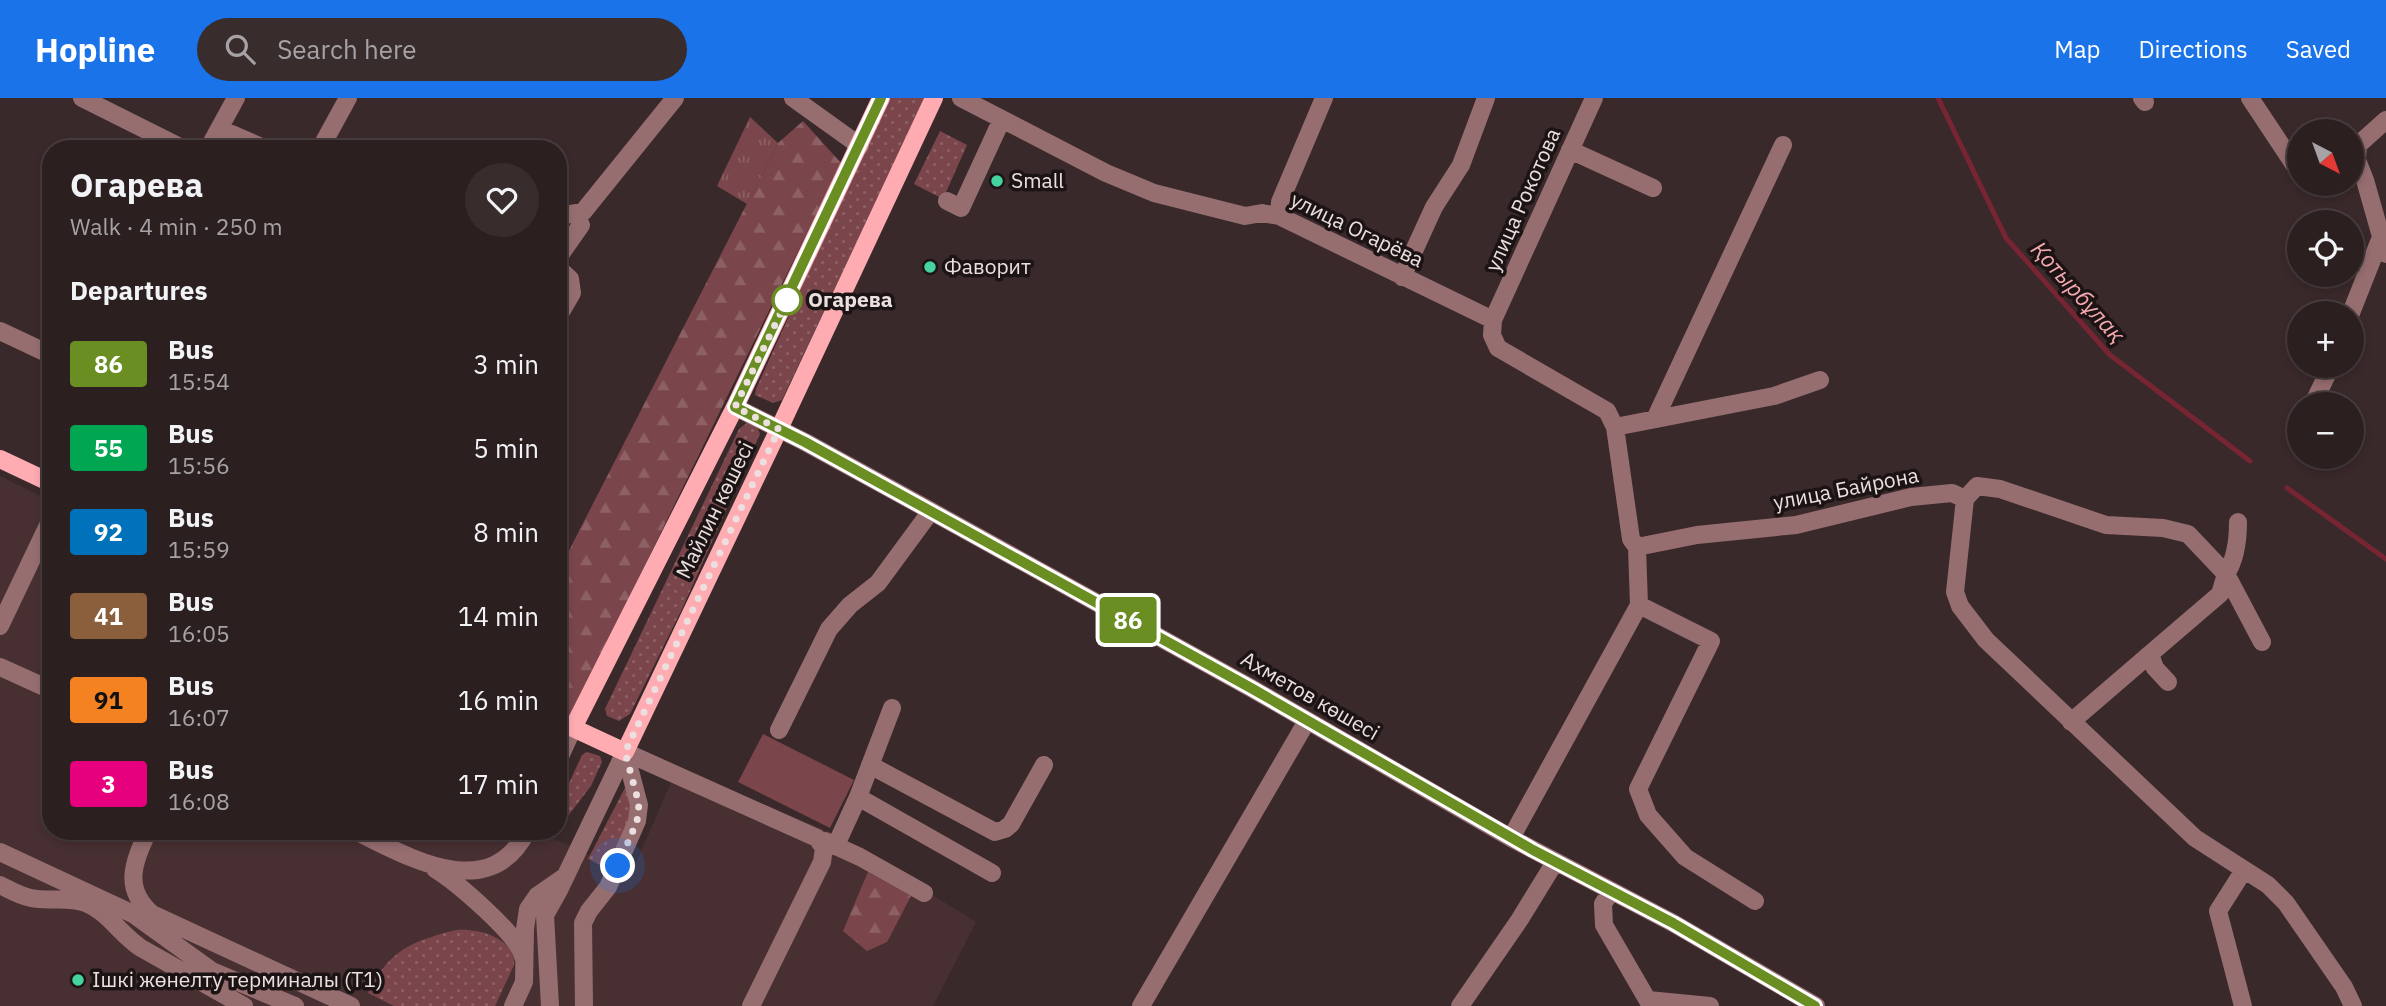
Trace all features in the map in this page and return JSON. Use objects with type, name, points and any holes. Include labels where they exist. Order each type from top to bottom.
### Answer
[{"type":"main road","name":"Майлин көшесі","points":[[567,722],[735,407],[881,98]]},
{"type":"main road","name":"Майлин көшесі","points":[[625,752],[934,98]]},
{"type":"main road","points":[[0,459],[42,479]]},
{"type":"main road","points":[[567,724],[625,752]]},
{"type":"street","points":[[82,98],[166,140]]},
{"type":"street","points":[[213,140],[236,98]]},
{"type":"street","points":[[325,140],[348,98]]},
{"type":"street","points":[[567,215],[583,212],[676,98]]},
{"type":"street","points":[[793,98],[860,146]]},
{"type":"street","name":"улица Огарёва","points":[[961,98],[1107,173],[1154,193],[1245,216],[1262,212],[1279,216],[1493,320]]},
{"type":"street","points":[[1279,216],[1280,202],[1324,98]]},
{"type":"street","points":[[1402,277],[1434,207],[1461,165],[1486,98]]},
{"type":"street","name":"улица Рокотова","points":[[1493,320],[1594,98]]},
{"type":"street","points":[[2250,98],[2287,154]]},
{"type":"street","points":[[947,201],[961,208],[1002,119]]},
{"type":"street","points":[[2364,140],[2386,120]]},
{"type":"street","points":[[220,129],[245,140]]},
{"type":"street","points":[[1655,419],[1783,145]]},
{"type":"street","points":[[1570,150],[1653,188]]},
{"type":"street","points":[[2357,301],[2383,245],[2364,179]]},
{"type":"street","points":[[567,245],[581,225]]},
{"type":"street","points":[[567,276],[572,293],[567,302]]},
{"type":"street","points":[[1493,320],[1492,335],[1498,348],[1607,411],[1615,427],[1631,539],[1637,547],[1639,605],[1511,838]]},
{"type":"street","points":[[0,331],[42,351]]},
{"type":"street","points":[[1615,427],[1774,396],[1820,380]]},
{"type":"street","name":"Ахметов көшесі","points":[[735,407],[931,511],[1511,838],[1673,923],[1816,1006]]},
{"type":"street","points":[[2262,642],[2226,575],[2188,534],[2163,528],[2106,525],[2000,489],[1977,486],[1965,499],[1955,592],[1960,606],[1986,640],[2195,838],[2268,885],[2286,903],[2344,987],[2353,1006]]},
{"type":"street","name":"улица Байрона","points":[[1637,547],[1697,535],[1797,525],[1911,497],[1952,493],[1965,499]]},
{"type":"street","points":[[779,730],[830,629],[850,605],[878,583],[931,511]]},
{"type":"street","points":[[2071,722],[2220,594],[2231,568],[2238,522]]},
{"type":"street","points":[[0,610],[42,524]]},
{"type":"street","points":[[0,626],[42,538]]},
{"type":"street","points":[[1639,605],[1711,641],[1638,789],[1648,815],[1685,857],[1755,901]]},
{"type":"street","points":[[2150,654],[2155,668],[2168,682]]},
{"type":"street","points":[[2,671],[15,679],[42,687]]},
{"type":"street","points":[[836,845],[858,797],[892,708]]},
{"type":"street","points":[[1141,1006],[1307,721]]},
{"type":"street","points":[[625,752],[836,845],[924,893]]},
{"type":"street","points":[[550,1006],[546,911],[567,874],[625,752]]},
{"type":"street","points":[[584,1006],[583,923],[608,887],[637,821],[639,804],[625,752]]},
{"type":"street","points":[[870,765],[995,832],[1005,830],[1011,824],[1044,765]]},
{"type":"street","points":[[858,797],[992,873]]},
{"type":"street","points":[[751,1006],[822,862],[824,848],[817,838]]},
{"type":"street","points":[[144,840],[132,875],[135,891],[152,914],[331,1002],[351,1006]]},
{"type":"street","points":[[374,840],[444,875],[508,932],[519,945],[524,964]]},
{"type":"street","points":[[423,863],[457,871],[484,868],[509,855],[521,840]]},
{"type":"street","points":[[0,852],[133,914],[212,971],[295,1006]]},
{"type":"street","points":[[1460,1006],[1520,919],[1555,862]]},
{"type":"street","points":[[2243,1006],[2217,911],[2244,870]]},
{"type":"street","points":[[513,1006],[524,982],[525,922],[530,905],[541,892],[558,883],[567,874]]},
{"type":"street","points":[[0,885],[31,898],[71,900],[88,904],[103,913],[127,938],[141,948],[244,1006]]},
{"type":"street","points":[[1611,891],[1603,904],[1604,925],[1649,1003],[1710,1006]]},
{"type":"shaded area","points":[[0,476],[42,497],[42,840],[557,840],[631,874],[677,769],[835,834],[976,922],[933,1006],[0,1006]]},
{"type":"green space","points":[[887,98],[925,98],[782,400],[773,403],[755,395],[756,389]]},
{"type":"green space","points":[[750,117],[778,143],[747,204],[717,186]]},
{"type":"green space","points":[[803,121],[841,163],[571,717],[567,715],[567,554],[778,143]]},
{"type":"green space","points":[[940,131],[967,145],[943,199],[914,184]]},
{"type":"green space","points":[[748,422],[756,424],[760,434],[682,609],[630,714],[619,721],[607,716],[605,709],[739,429]]},
{"type":"green space","points":[[763,734],[854,780],[830,828],[738,782]]},
{"type":"green space","points":[[587,752],[600,756],[602,762],[591,786],[567,817],[567,788],[582,755]]},
{"type":"green space","points":[[629,780],[632,819],[609,869],[588,859]]},
{"type":"green space","points":[[868,872],[911,896],[887,942],[867,951],[843,931]]},
{"type":"green space","points":[[456,930],[485,933],[509,948],[514,965],[495,1006],[394,1006],[368,993],[393,957],[414,943]]},
{"type":"waterway","name":"Қотырбұлақ","points":[[1938,98],[2006,238],[2110,355],[2250,461]]},
{"type":"waterway","name":"Қотырбұлақ","points":[[2287,488],[2386,559]]},
{"type":"bus line","name":"86","points":[[881,98],[735,407],[805,442],[1251,688],[1533,850],[1673,923],[1815,1006]]},
{"type":"place","name":"Small","points":[[997,181]]},
{"type":"place","name":"Фаворит","points":[[930,267]]},
{"type":"place","name":"Огарева","points":[[787,300]]},
{"type":"place","name":"Ішкі жөнелту терминалы (Т1)","points":[[78,980]]},
{"type":"route","points":[[618,866],[637,821],[639,804],[625,752],[779,429],[735,407],[787,300]]}]
